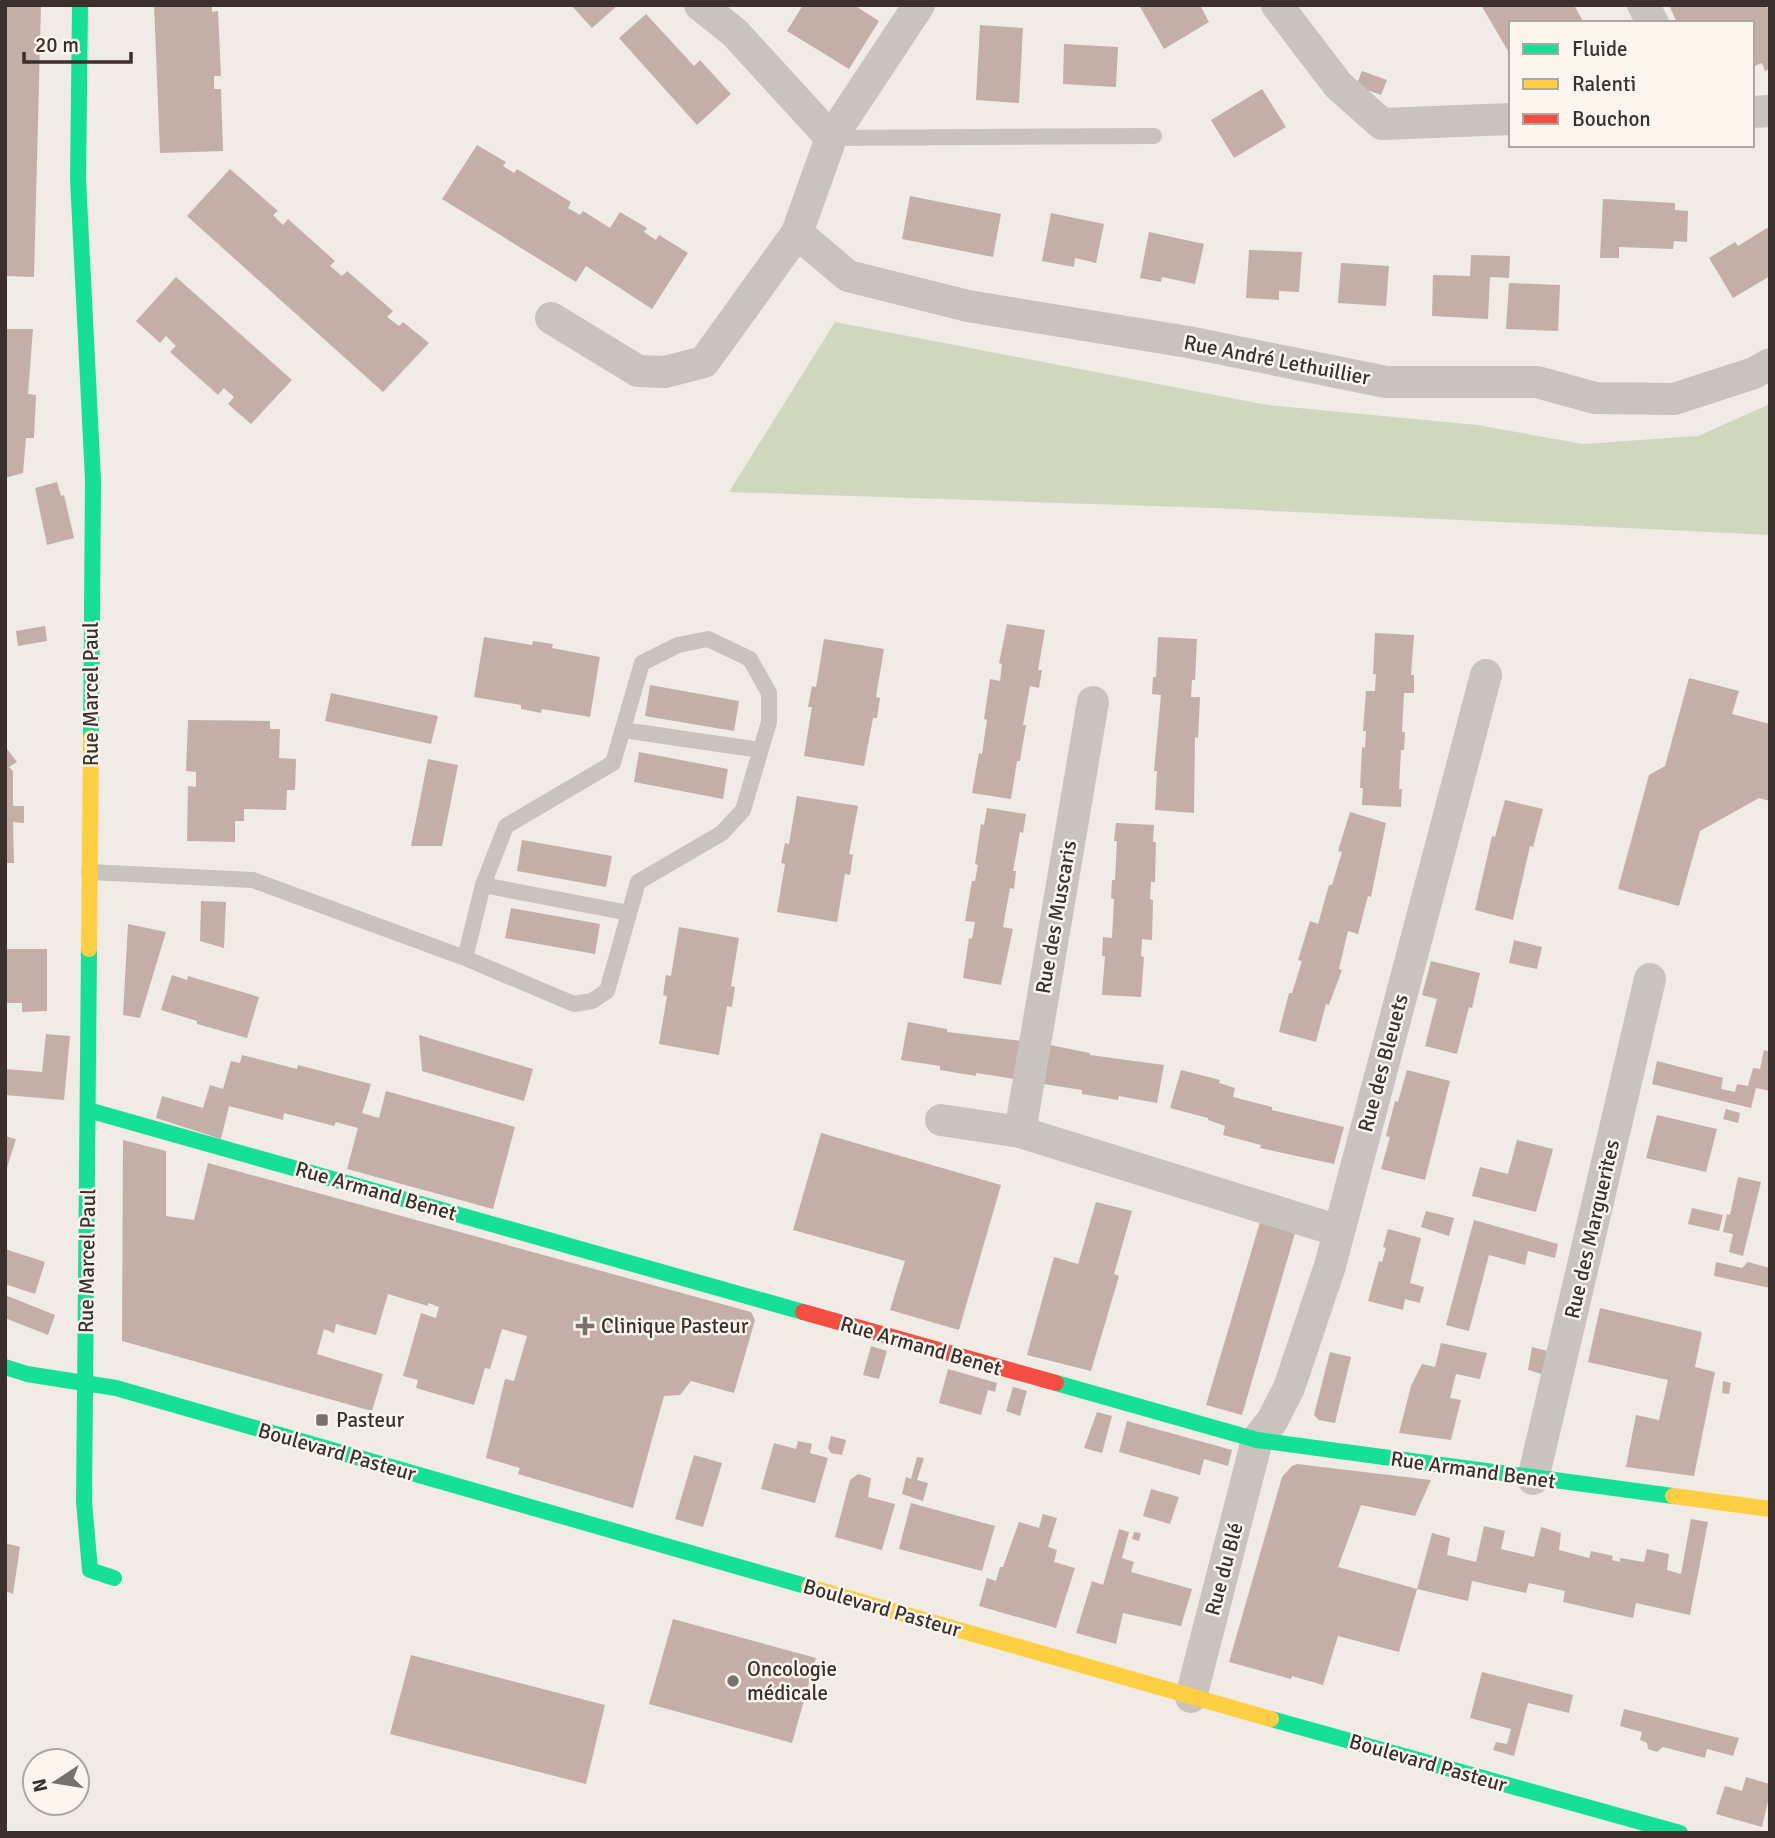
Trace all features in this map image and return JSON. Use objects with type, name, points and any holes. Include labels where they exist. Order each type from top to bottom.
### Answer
[{"type":"street","name":"Rue Marcel Paul","points":[[80,5],[78,178],[93,480],[84,1502],[90,1570],[114,1578]]},
{"type":"street","points":[[700,5],[735,33],[831,138]]},
{"type":"street","points":[[551,318],[638,371],[665,372],[704,362],[797,233],[831,138],[919,5]]},
{"type":"street","points":[[1277,5],[1338,85],[1382,124],[1509,119]]},
{"type":"street","points":[[1643,5],[1652,21]]},
{"type":"street","name":"Rue André Lethuillier","points":[[797,233],[848,276],[968,306],[1188,342],[1386,382],[1537,382],[1595,398],[1674,399],[1754,373],[1770,363]]},
{"type":"street","name":"Rue des Bleuets","points":[[1258,1440],[1272,1421],[1289,1388],[1330,1266],[1486,675]]},
{"type":"street","name":"Rue des Muscaris","points":[[1020,1132],[1093,702]]},
{"type":"street","name":"Rue des Marguerites","points":[[1533,1479],[1650,979]]},
{"type":"street","name":"Rue Armand Benet","points":[[88,1110],[1258,1440],[1770,1509]]},
{"type":"street","points":[[941,1120],[1020,1132],[1339,1231]]},
{"type":"street","name":"Boulevard Pasteur","points":[[5,1367],[27,1374],[86,1382],[129,1392],[1191,1697],[1680,1833]]},
{"type":"street","name":"Rue du Blé","points":[[1191,1697],[1258,1440]]},
{"type":"lane","points":[[831,138],[1154,136]]},
{"type":"lane","points":[[89,872],[253,880],[465,958],[574,1004],[592,1001],[607,991],[638,882],[722,833],[743,810],[769,722],[769,693],[750,659],[708,639],[678,645],[642,663],[613,764],[506,826],[483,885],[465,958]]},
{"type":"lane","points":[[623,730],[760,750]]},
{"type":"lane","points":[[483,885],[629,913]]},
{"type":"green space","points":[[835,322],[1267,405],[1477,425],[1583,444],[1698,436],[1770,404],[1770,535],[1214,508],[729,492]]},
{"type":"building","points":[[5,5],[41,5],[34,277],[5,276]]},
{"type":"building","points":[[154,5],[212,5],[212,12],[218,11],[221,76],[214,76],[214,89],[221,89],[223,151],[160,153]]},
{"type":"building","points":[[571,5],[618,5],[592,28]]},
{"type":"building","points":[[803,5],[854,5],[879,21],[849,69],[787,31]]},
{"type":"building","points":[[1139,5],[1200,5],[1209,22],[1164,49]]},
{"type":"building","points":[[1481,5],[1574,5],[1583,21],[1509,21],[1509,53]]},
{"type":"building","points":[[1669,5],[1766,5],[1770,13],[1770,69],[1765,71],[1762,63],[1754,66],[1754,21],[1676,21]]},
{"type":"building","points":[[646,14],[694,66],[700,60],[731,94],[697,125],[619,38]]},
{"type":"building","points":[[980,25],[1023,28],[1019,103],[976,100]]},
{"type":"building","points":[[1064,44],[1118,47],[1116,87],[1063,84]]},
{"type":"building","points":[[1362,71],[1387,80],[1381,95],[1356,86]]},
{"type":"building","points":[[1262,89],[1286,127],[1234,158],[1211,120]]},
{"type":"building","points":[[477,145],[506,162],[503,166],[514,173],[517,169],[571,202],[568,208],[580,215],[583,211],[610,228],[620,212],[647,228],[644,232],[656,240],[659,235],[688,253],[652,309],[586,266],[576,282],[442,199]]},
{"type":"building","points":[[230,169],[278,211],[273,215],[283,225],[288,219],[335,261],[330,266],[342,276],[347,271],[393,311],[387,317],[399,326],[403,322],[429,343],[383,392],[187,216]]},
{"type":"building","points":[[910,196],[1001,214],[993,257],[902,239]]},
{"type":"building","points":[[1603,199],[1675,203],[1675,210],[1688,211],[1687,242],[1674,241],[1673,249],[1619,247],[1619,258],[1600,258]]},
{"type":"building","points":[[1051,213],[1104,224],[1096,263],[1075,258],[1074,267],[1042,261]]},
{"type":"building","points":[[1767,228],[1770,232],[1770,276],[1733,298],[1709,258],[1735,242],[1738,246]]},
{"type":"building","points":[[1149,232],[1204,244],[1195,284],[1162,277],[1161,282],[1140,278]]},
{"type":"building","points":[[1249,250],[1302,252],[1299,292],[1279,291],[1279,300],[1246,298]]},
{"type":"building","points":[[1471,255],[1510,256],[1509,278],[1490,277],[1488,319],[1432,316],[1433,275],[1470,276]]},
{"type":"building","points":[[1341,263],[1389,266],[1386,306],[1338,303]]},
{"type":"building","points":[[176,277],[292,380],[251,424],[228,404],[234,397],[224,388],[218,395],[170,352],[176,346],[166,336],[160,343],[136,321]]},
{"type":"building","points":[[1509,283],[1560,285],[1558,331],[1506,329]]},
{"type":"building","points":[[5,329],[33,329],[28,394],[36,395],[34,438],[26,438],[23,473],[5,478]]},
{"type":"building","points":[[57,482],[61,496],[64,495],[74,538],[47,545],[35,488]]},
{"type":"building","points":[[1007,624],[1045,630],[1038,670],[1042,670],[1039,688],[1030,686],[1020,761],[1017,761],[1011,799],[972,793],[979,753],[982,754],[990,679],[1000,681],[1002,664],[999,663]]},
{"type":"building","points":[[45,626],[47,641],[18,646],[16,631]]},
{"type":"building","points":[[1375,633],[1414,635],[1411,675],[1414,675],[1414,693],[1404,693],[1402,732],[1405,732],[1399,789],[1402,789],[1401,807],[1362,805],[1363,788],[1360,788],[1362,747],[1365,748],[1366,731],[1363,731],[1366,691],[1375,691]]},
{"type":"building","points":[[484,637],[532,645],[533,641],[553,644],[552,648],[600,657],[590,717],[542,709],[541,713],[521,709],[521,705],[474,697]]},
{"type":"building","points":[[1158,637],[1197,639],[1195,680],[1192,680],[1191,697],[1200,697],[1198,738],[1195,737],[1194,813],[1155,810],[1157,771],[1154,771],[1161,695],[1152,694],[1153,677],[1156,677]]},
{"type":"building","points":[[824,639],[884,649],[876,697],[880,698],[877,718],[873,718],[864,766],[804,756],[812,707],[808,707],[812,686],[816,687]]},
{"type":"building","points":[[1689,678],[1739,691],[1732,714],[1770,724],[1770,801],[1759,798],[1700,831],[1679,906],[1618,889],[1649,775],[1665,766]]},
{"type":"building","points":[[650,685],[739,701],[734,731],[645,716]]},
{"type":"building","points":[[331,693],[438,716],[431,744],[325,721]]},
{"type":"building","points":[[188,720],[270,721],[270,729],[280,729],[279,758],[296,759],[295,790],[287,790],[286,810],[244,809],[244,821],[235,821],[235,842],[187,841],[188,786],[196,787],[196,772],[186,771]]},
{"type":"building","points":[[5,746],[17,762],[9,767],[13,771],[13,806],[24,806],[24,823],[13,822],[14,863],[5,863]]},
{"type":"building","points":[[639,752],[728,769],[723,799],[634,782]]},
{"type":"building","points":[[428,759],[458,765],[442,846],[411,846]]},
{"type":"building","points":[[797,796],[858,806],[849,854],[853,855],[850,875],[845,874],[837,922],[777,912],[785,864],[781,863],[785,843],[789,844]]},
{"type":"building","points":[[1505,800],[1543,809],[1533,847],[1530,846],[1513,920],[1475,910],[1492,836],[1495,837]]},
{"type":"building","points":[[987,808],[1026,814],[1013,871],[1016,871],[1014,889],[1010,888],[1003,927],[1013,929],[1001,985],[963,978],[969,938],[972,939],[975,922],[965,921],[972,881],[975,881],[978,865],[975,864],[981,824],[984,825]]},
{"type":"building","points":[[1350,812],[1386,823],[1371,897],[1368,896],[1358,934],[1348,931],[1339,969],[1342,970],[1329,1005],[1326,1004],[1316,1042],[1279,1032],[1289,993],[1292,993],[1302,961],[1298,960],[1310,921],[1318,924],[1329,885],[1332,885],[1342,852],[1338,851]]},
{"type":"building","points":[[1116,823],[1154,825],[1155,882],[1151,882],[1150,899],[1153,900],[1152,940],[1142,939],[1141,956],[1144,957],[1141,997],[1102,995],[1105,956],[1102,956],[1103,937],[1112,938],[1114,899],[1111,898],[1112,880],[1115,880]]},
{"type":"building","points":[[522,840],[612,856],[606,887],[517,871]]},
{"type":"building","points":[[201,901],[226,902],[224,948],[200,941]]},
{"type":"building","points":[[511,908],[600,924],[595,954],[505,938]]},
{"type":"building","points":[[128,924],[166,932],[140,1018],[123,1015]]},
{"type":"building","points":[[679,927],[739,938],[731,986],[735,987],[732,1007],[727,1006],[719,1055],[659,1044],[667,996],[663,995],[666,975],[671,976]]},
{"type":"building","points":[[1514,940],[1542,947],[1537,969],[1509,963]]},
{"type":"building","points":[[6,949],[47,949],[47,1011],[22,1012],[22,1003],[6,1003]]},
{"type":"building","points":[[1431,961],[1480,973],[1457,1054],[1425,1046],[1437,999],[1422,995]]},
{"type":"building","points":[[172,975],[187,980],[188,976],[259,997],[247,1038],[197,1024],[197,1021],[161,1010]]},
{"type":"building","points":[[908,1022],[947,1029],[947,1032],[1022,1041],[1015,1079],[940,1070],[940,1066],[901,1060]]},
{"type":"building","points":[[46,1034],[70,1036],[64,1100],[5,1095],[5,1069],[42,1072]]},
{"type":"building","points":[[419,1035],[533,1069],[524,1101],[422,1071]]},
{"type":"building","points":[[1050,1045],[1090,1055],[1164,1065],[1157,1103],[1119,1096],[1118,1100],[1082,1094],[1082,1090],[1044,1084]]},
{"type":"building","points":[[1764,1050],[1770,1052],[1770,1091],[1756,1088],[1751,1108],[1652,1084],[1657,1061],[1723,1078],[1721,1089],[1735,1092],[1737,1084],[1748,1086],[1753,1068],[1760,1069]]},
{"type":"building","points":[[242,1055],[297,1069],[298,1065],[371,1084],[362,1113],[379,1118],[386,1091],[515,1127],[493,1209],[347,1169],[358,1128],[336,1122],[334,1126],[284,1113],[283,1120],[229,1106],[221,1139],[156,1118],[162,1096],[203,1108],[210,1085],[223,1089],[231,1061],[240,1063]]},
{"type":"building","points":[[1181,1070],[1220,1080],[1219,1083],[1235,1088],[1233,1097],[1272,1107],[1272,1110],[1344,1127],[1334,1164],[1260,1148],[1261,1145],[1223,1135],[1225,1126],[1208,1118],[1170,1108]]},
{"type":"building","points":[[1407,1070],[1450,1081],[1425,1180],[1381,1169],[1390,1137],[1386,1136],[1395,1101],[1398,1102]]},
{"type":"building","points":[[1726,1109],[1740,1113],[1738,1123],[1723,1119]]},
{"type":"building","points":[[1657,1115],[1717,1129],[1706,1172],[1646,1158]]},
{"type":"building","points":[[821,1133],[1001,1185],[959,1330],[890,1310],[905,1261],[793,1230]]},
{"type":"building","points":[[5,1136],[16,1139],[6,1171],[5,1171]]},
{"type":"building","name":"Clinique Pasteur","points":[[123,1140],[166,1151],[166,1216],[194,1220],[208,1163],[751,1312],[755,1320],[734,1393],[691,1381],[680,1395],[664,1396],[633,1508],[518,1474],[520,1468],[486,1458],[505,1379],[514,1381],[527,1336],[502,1329],[490,1369],[485,1368],[474,1405],[416,1388],[418,1380],[403,1376],[421,1313],[436,1318],[439,1307],[428,1303],[428,1306],[388,1294],[376,1335],[336,1324],[334,1333],[324,1329],[317,1354],[383,1374],[372,1411],[122,1341]]},
{"type":"building","points":[[1517,1140],[1553,1149],[1536,1212],[1472,1196],[1480,1167],[1508,1174]]},
{"type":"building","points":[[1738,1177],[1761,1182],[1743,1256],[1729,1252],[1733,1234],[1723,1232],[1727,1214],[1730,1215]]},
{"type":"building","points":[[1096,1202],[1132,1211],[1114,1274],[1119,1276],[1091,1371],[1027,1355],[1054,1257],[1078,1264]]},
{"type":"building","points":[[1692,1208],[1723,1215],[1719,1231],[1688,1224]]},
{"type":"building","points":[[1426,1211],[1454,1218],[1449,1236],[1421,1227]]},
{"type":"building","points":[[1474,1220],[1558,1244],[1555,1258],[1528,1251],[1525,1265],[1489,1255],[1469,1331],[1446,1325]]},
{"type":"building","points":[[1260,1222],[1295,1233],[1242,1415],[1206,1405]]},
{"type":"building","points":[[1388,1229],[1421,1238],[1410,1283],[1424,1287],[1420,1303],[1405,1299],[1403,1310],[1368,1301],[1379,1261],[1382,1262],[1386,1248],[1383,1247]]},
{"type":"building","points":[[5,1249],[45,1262],[35,1294],[5,1284]]},
{"type":"building","points":[[1716,1262],[1742,1268],[1748,1262],[1770,1268],[1770,1288],[1714,1276]]},
{"type":"building","points":[[5,1295],[55,1315],[48,1335],[5,1318]]},
{"type":"building","points":[[1600,1308],[1702,1332],[1695,1367],[1715,1372],[1694,1476],[1626,1467],[1636,1415],[1659,1420],[1668,1380],[1588,1362]]},
{"type":"building","points":[[1441,1343],[1487,1353],[1480,1379],[1456,1374],[1450,1398],[1461,1400],[1451,1440],[1399,1433],[1411,1386],[1422,1364],[1435,1367]]},
{"type":"building","points":[[871,1346],[887,1351],[879,1379],[863,1375]]},
{"type":"building","points":[[1532,1347],[1547,1351],[1542,1374],[1528,1370]]},
{"type":"building","points":[[1330,1352],[1351,1357],[1335,1423],[1319,1420],[1314,1415]]},
{"type":"building","points":[[948,1369],[997,1383],[995,1392],[988,1390],[981,1415],[939,1403]]},
{"type":"building","points":[[1723,1381],[1731,1383],[1729,1394],[1722,1393]]},
{"type":"building","points":[[1013,1387],[1027,1391],[1020,1416],[1006,1411]]},
{"type":"building","points":[[1097,1412],[1112,1416],[1102,1453],[1084,1448]]},
{"type":"building","points":[[1127,1421],[1232,1450],[1228,1466],[1204,1459],[1200,1475],[1119,1452]]},
{"type":"building","points":[[831,1436],[846,1440],[842,1455],[831,1453],[828,1448]]},
{"type":"building","points":[[798,1441],[812,1444],[810,1453],[828,1458],[815,1503],[761,1489],[774,1443],[796,1449]]},
{"type":"building","points":[[694,1455],[722,1463],[703,1527],[675,1519]]},
{"type":"building","points":[[917,1457],[924,1458],[917,1480],[928,1483],[923,1501],[902,1494],[906,1477],[911,1479]]},
{"type":"building","points":[[1297,1464],[1431,1480],[1415,1516],[1361,1505],[1338,1567],[1417,1589],[1399,1652],[1338,1636],[1323,1685],[1229,1662],[1282,1477]]},
{"type":"building","points":[[858,1474],[871,1478],[868,1497],[895,1504],[882,1550],[835,1537],[850,1480]]},
{"type":"building","points":[[1151,1489],[1179,1497],[1170,1524],[1143,1516]]},
{"type":"building","points":[[911,1503],[995,1526],[982,1571],[899,1549]]},
{"type":"building","points":[[1043,1514],[1057,1518],[1048,1547],[1057,1550],[1054,1562],[1075,1568],[1056,1628],[979,1606],[987,1578],[996,1581],[1000,1567],[1003,1567],[1019,1522],[1039,1528]]},
{"type":"building","points":[[1691,1519],[1708,1522],[1690,1615],[1636,1603],[1633,1618],[1563,1602],[1565,1591],[1529,1583],[1526,1593],[1472,1581],[1468,1601],[1417,1589],[1432,1533],[1450,1538],[1447,1555],[1476,1562],[1484,1526],[1505,1531],[1501,1549],[1534,1557],[1541,1527],[1561,1533],[1559,1550],[1589,1558],[1591,1551],[1613,1556],[1612,1560],[1620,1562],[1620,1558],[1644,1562],[1647,1549],[1669,1554],[1667,1570],[1681,1574]]},
{"type":"building","points":[[1119,1529],[1129,1532],[1122,1558],[1134,1562],[1131,1572],[1192,1589],[1181,1626],[1123,1613],[1116,1644],[1076,1633],[1092,1581],[1103,1585]]},
{"type":"building","points":[[1134,1532],[1141,1533],[1139,1541],[1132,1539]]},
{"type":"building","points":[[5,1543],[20,1547],[13,1594],[5,1591]]},
{"type":"building","name":"Oncologie médicale","points":[[673,1619],[816,1658],[792,1743],[649,1704]]},
{"type":"building","points":[[411,1655],[605,1705],[586,1784],[390,1734]]},
{"type":"building","points":[[1482,1672],[1573,1695],[1569,1713],[1528,1703],[1514,1756],[1493,1750],[1496,1742],[1507,1744],[1511,1729],[1470,1718]]},
{"type":"building","points":[[1624,1709],[1739,1738],[1733,1756],[1707,1749],[1705,1758],[1663,1747],[1657,1752],[1648,1749],[1647,1743],[1640,1740],[1642,1732],[1620,1726]]},
{"type":"building","points":[[1746,1777],[1770,1784],[1762,1827],[1716,1814],[1725,1786],[1742,1791]]},
{"type":"traffic: fast","points":[[80,5],[78,179],[93,480],[91,738]]},
{"type":"traffic: fast","points":[[89,949],[84,1502],[90,1570],[114,1578]]},
{"type":"traffic: fast","points":[[88,1110],[803,1312]]},
{"type":"traffic: fast","points":[[5,1367],[27,1374],[116,1388],[809,1587]]},
{"type":"traffic: fast","points":[[1056,1383],[1257,1440],[1673,1496]]},
{"type":"traffic: fast","points":[[1271,1719],[1680,1833]]},
{"type":"traffic: slow","points":[[89,949],[91,738]]},
{"type":"traffic: slow","points":[[1673,1496],[1770,1509]]},
{"type":"traffic: slow","points":[[809,1587],[1271,1719]]},
{"type":"traffic: jam","points":[[803,1312],[1056,1383]]},
{"type":"place","name":"Clinique Pasteur","points":[[585,1326]]},
{"type":"place","name":"Pasteur","points":[[322,1420]]},
{"type":"place","name":"Oncologie médicale","points":[[733,1681]]}]
